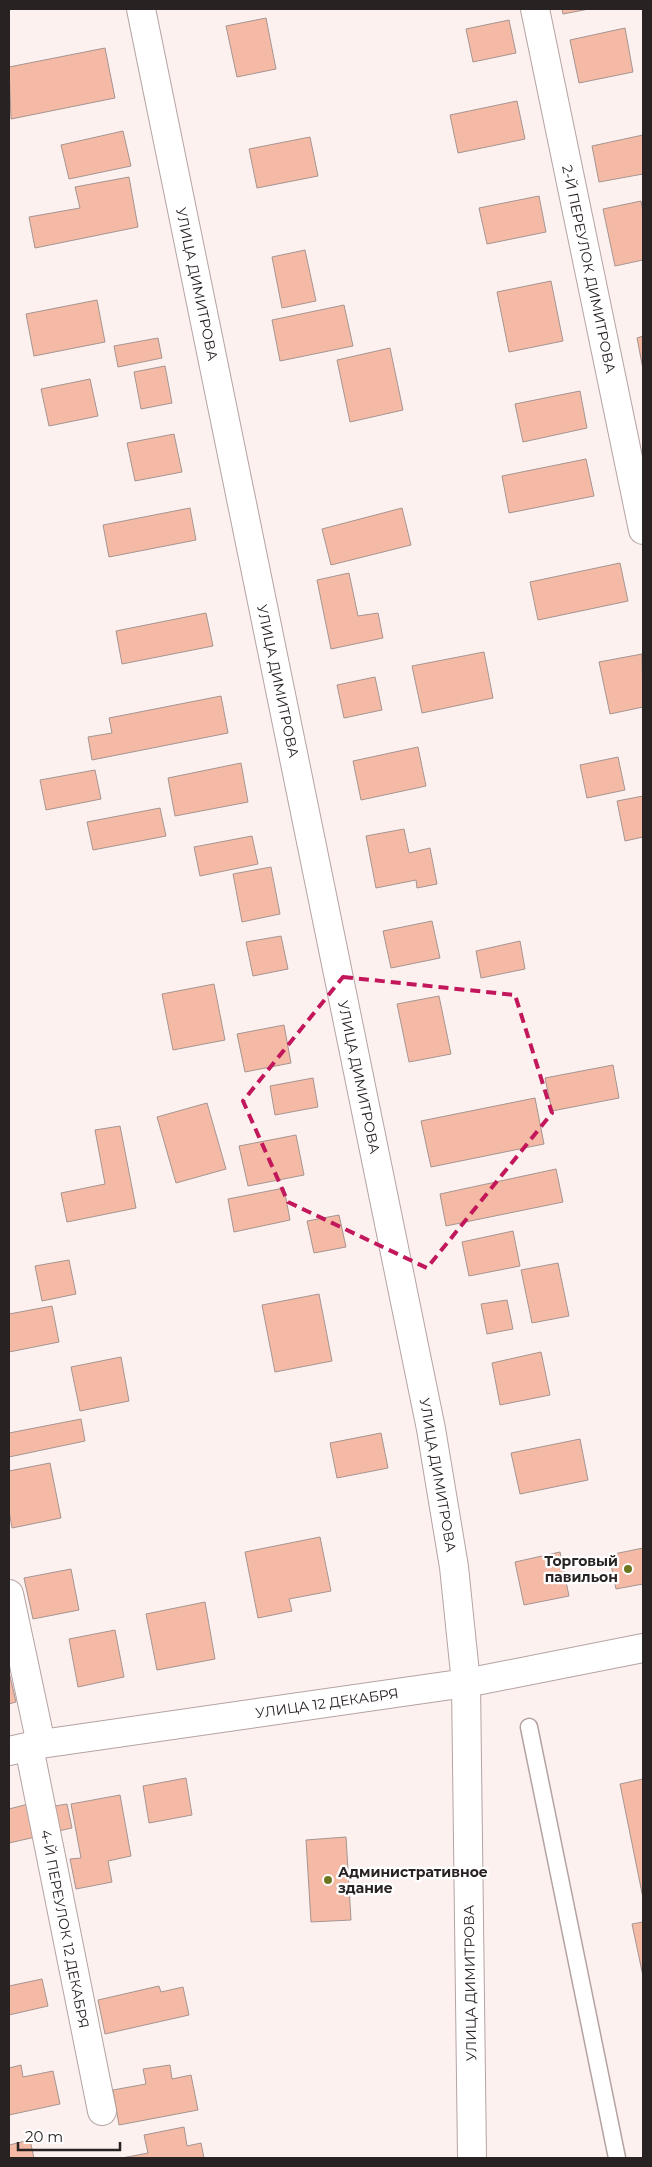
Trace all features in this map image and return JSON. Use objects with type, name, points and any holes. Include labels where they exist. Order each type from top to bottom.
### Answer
[{"type":"main road","name":"УЛИЦА ДИМИТРОВА","points":[[141,9],[429,1420],[454,1567],[466,1683],[472,2158]]},
{"type":"main road","name":"2-Й ПЕРЕУЛОК ДИМИТРОВА","points":[[536,9],[643,530]]},
{"type":"main road","name":"4-Й ПЕРЕУЛОК 12 ДЕКАБРЯ","points":[[9,1594],[26,1747],[102,2111]]},
{"type":"main road","name":"УЛИЦА 12 ДЕКАБРЯ","points":[[26,1747],[466,1683],[643,1648]]},
{"type":"lane","points":[[529,1727],[617,2158]]},
{"type":"highlighted area","points":[[343,977],[515,995],[552,1113],[427,1268],[288,1202],[243,1101]]},
{"type":"building","points":[[562,9],[589,9],[563,14]]},
{"type":"building","points":[[266,18],[276,69],[237,77],[226,26]]},
{"type":"building","points":[[509,20],[516,53],[473,62],[466,29]]},
{"type":"building","points":[[625,28],[633,72],[579,83],[570,40]]},
{"type":"building","points":[[105,48],[115,98],[11,119],[9,67]]},
{"type":"building","points":[[517,101],[525,139],[458,153],[450,115]]},
{"type":"building","points":[[123,131],[131,166],[69,179],[61,145]]},
{"type":"building","points":[[643,135],[643,174],[599,182],[592,146]]},
{"type":"building","points":[[310,137],[318,176],[257,188],[249,149]]},
{"type":"building","points":[[129,177],[138,227],[35,248],[29,217],[80,208],[75,187]]},
{"type":"building","points":[[539,196],[546,232],[487,244],[479,208]]},
{"type":"building","points":[[641,201],[643,212],[643,260],[615,266],[603,209]]},
{"type":"building","points":[[305,250],[316,301],[282,308],[272,257]]},
{"type":"building","points":[[551,281],[563,341],[509,352],[497,292]]},
{"type":"building","points":[[97,300],[105,342],[34,356],[26,314]]},
{"type":"building","points":[[344,305],[353,346],[280,361],[272,320]]},
{"type":"building","points":[[643,336],[643,369],[637,338]]},
{"type":"building","points":[[158,338],[162,358],[118,367],[114,346]]},
{"type":"building","points":[[390,348],[403,410],[350,422],[337,360]]},
{"type":"building","points":[[165,366],[172,403],[141,409],[134,372]]},
{"type":"building","points":[[90,379],[98,416],[49,426],[41,389]]},
{"type":"building","points":[[580,391],[587,428],[523,442],[515,404]]},
{"type":"building","points":[[174,434],[182,472],[135,481],[127,443]]},
{"type":"building","points":[[586,459],[594,496],[509,513],[502,476]]},
{"type":"building","points":[[190,508],[196,540],[109,557],[103,525]]},
{"type":"building","points":[[402,508],[411,545],[331,565],[322,529]]},
{"type":"building","points":[[620,563],[628,601],[538,620],[530,582]]},
{"type":"building","points":[[349,573],[358,616],[378,613],[383,638],[331,649],[317,580]]},
{"type":"building","points":[[206,613],[213,646],[122,664],[116,631]]},
{"type":"building","points":[[484,652],[493,698],[422,713],[412,666]]},
{"type":"building","points":[[642,654],[643,707],[610,714],[599,662]]},
{"type":"building","points":[[375,677],[382,710],[344,718],[337,685]]},
{"type":"building","points":[[221,696],[228,733],[92,760],[88,737],[112,733],[109,718]]},
{"type":"building","points":[[418,747],[426,786],[361,800],[353,761]]},
{"type":"building","points":[[618,757],[625,790],[587,798],[580,765]]},
{"type":"building","points":[[241,763],[248,802],[175,816],[168,778]]},
{"type":"building","points":[[95,770],[101,799],[46,810],[40,780]]},
{"type":"building","points":[[643,796],[643,837],[625,841],[617,801]]},
{"type":"building","points":[[160,808],[166,836],[93,850],[87,822]]},
{"type":"building","points":[[404,829],[409,853],[430,848],[437,884],[417,888],[416,880],[376,888],[366,836]]},
{"type":"building","points":[[252,836],[258,864],[200,876],[194,847]]},
{"type":"building","points":[[271,867],[280,914],[242,922],[233,874]]},
{"type":"building","points":[[432,921],[440,958],[391,968],[383,931]]},
{"type":"building","points":[[281,936],[288,969],[253,976],[246,942]]},
{"type":"building","points":[[520,941],[525,969],[481,978],[476,951]]},
{"type":"building","points":[[214,984],[225,1040],[173,1050],[162,994]]},
{"type":"building","points":[[439,996],[451,1054],[409,1062],[397,1004]]},
{"type":"building","points":[[284,1025],[291,1063],[245,1072],[237,1034]]},
{"type":"building","points":[[613,1065],[619,1098],[552,1111],[545,1078]]},
{"type":"building","points":[[313,1078],[318,1107],[275,1115],[270,1086]]},
{"type":"building","points":[[535,1098],[544,1144],[431,1167],[421,1121]]},
{"type":"building","points":[[207,1103],[226,1169],[176,1183],[157,1117]]},
{"type":"building","points":[[120,1126],[136,1208],[67,1222],[61,1193],[105,1184],[95,1130]]},
{"type":"building","points":[[296,1135],[304,1175],[248,1186],[239,1146]]},
{"type":"building","points":[[556,1169],[563,1202],[446,1226],[440,1194]]},
{"type":"building","points":[[284,1188],[290,1220],[234,1232],[228,1199]]},
{"type":"building","points":[[339,1215],[346,1247],[314,1253],[307,1221]]},
{"type":"building","points":[[513,1231],[520,1266],[469,1276],[462,1242]]},
{"type":"building","points":[[69,1260],[76,1294],[42,1301],[35,1266]]},
{"type":"building","points":[[558,1263],[569,1316],[532,1323],[521,1270]]},
{"type":"building","points":[[319,1294],[332,1361],[275,1372],[262,1305]]},
{"type":"building","points":[[507,1300],[513,1329],[487,1334],[481,1304]]},
{"type":"building","points":[[52,1306],[59,1342],[9,1352],[9,1314]]},
{"type":"building","points":[[541,1352],[550,1395],[500,1405],[492,1363]]},
{"type":"building","points":[[121,1357],[129,1401],[80,1411],[71,1367]]},
{"type":"building","points":[[81,1419],[85,1441],[9,1457],[9,1433]]},
{"type":"building","points":[[381,1433],[388,1468],[337,1478],[330,1443]]},
{"type":"building","points":[[580,1439],[588,1480],[520,1494],[511,1453]]},
{"type":"building","points":[[50,1463],[61,1518],[12,1528],[9,1511],[9,1471]]},
{"type":"building","points":[[320,1537],[331,1591],[289,1599],[292,1611],[258,1618],[245,1552]]},
{"type":"building","name":"Торговый павильон","points":[[643,1548],[643,1584],[616,1589],[609,1555]]},
{"type":"building","points":[[560,1552],[569,1596],[524,1605],[515,1562]]},
{"type":"building","points":[[71,1569],[79,1610],[33,1619],[24,1578]]},
{"type":"building","points":[[205,1602],[215,1659],[157,1670],[146,1614]]},
{"type":"building","points":[[115,1630],[124,1677],[78,1687],[69,1639]]},
{"type":"building","points":[[9,1672],[16,1702],[9,1704]]},
{"type":"building","points":[[186,1778],[192,1815],[149,1823],[143,1786]]},
{"type":"building","points":[[643,1779],[643,1898],[620,1784]]},
{"type":"building","points":[[120,1795],[131,1856],[108,1861],[112,1882],[76,1889],[70,1859],[81,1858],[71,1804]]},
{"type":"building","points":[[32,1803],[40,1836],[9,1843],[9,1809]]},
{"type":"building","points":[[67,1804],[72,1828],[54,1832],[49,1807]]},
{"type":"building","name":"Административное здание","points":[[346,1837],[351,1920],[311,1922],[306,1840]]},
{"type":"building","points":[[643,1922],[643,1976],[632,1924]]},
{"type":"building","points":[[42,1979],[48,2006],[9,2015],[9,1986]]},
{"type":"building","points":[[159,1986],[161,1992],[183,1987],[189,2015],[105,2034],[98,2000]]},
{"type":"building","points":[[21,2065],[23,2077],[53,2071],[60,2104],[9,2115],[9,2068]]},
{"type":"building","points":[[170,2065],[172,2079],[191,2075],[198,2110],[119,2125],[113,2090],[146,2084],[143,2069]]},
{"type":"building","points":[[184,2127],[187,2146],[201,2143],[204,2158],[122,2158],[148,2153],[144,2135]]},
{"type":"building","points":[[30,2140],[34,2158],[9,2158],[9,2145]]},
{"type":"place","name":"Торговый павильон","points":[[628,1569]]},
{"type":"place","name":"Административное здание","points":[[328,1880]]}]
